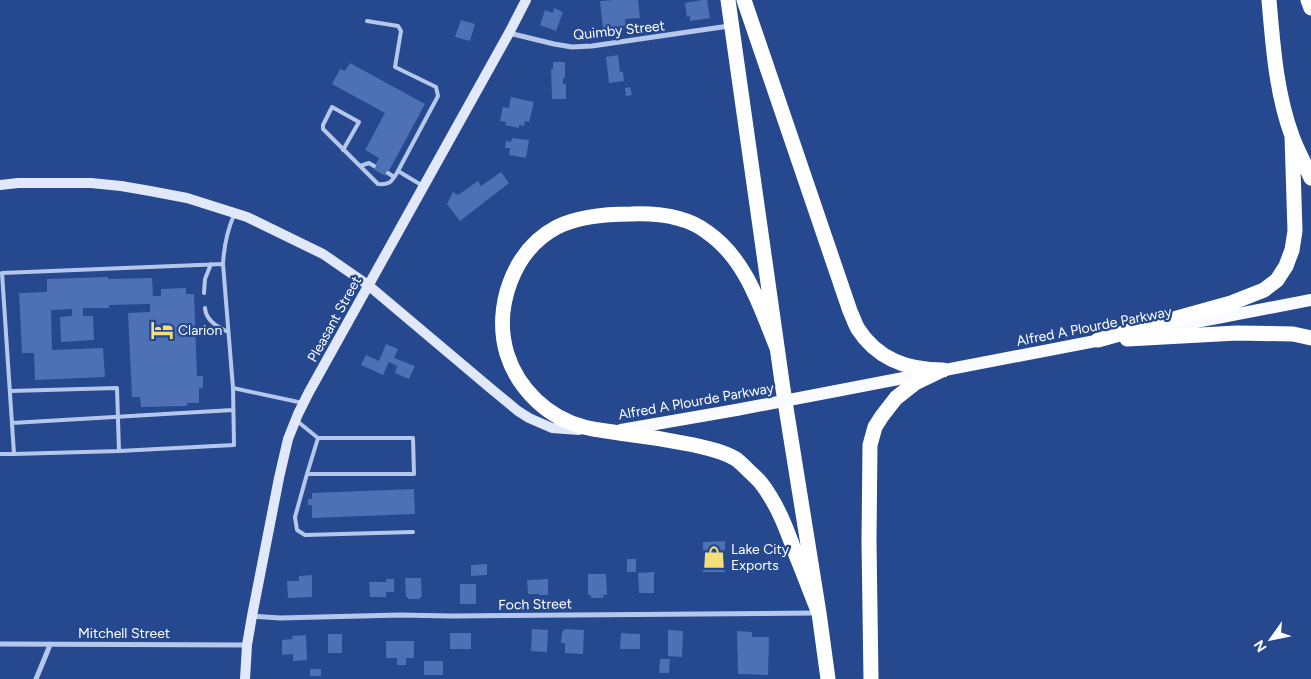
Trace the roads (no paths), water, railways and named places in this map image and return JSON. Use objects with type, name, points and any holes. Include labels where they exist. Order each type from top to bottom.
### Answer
[{"type":"highway","points":[[728,0],[777,348],[828,679]]},
{"type":"highway","points":[[744,0],[858,329],[872,345],[892,360],[912,368],[943,370]]},
{"type":"highway","points":[[1269,0],[1279,87],[1292,136],[1311,178]]},
{"type":"highway","points":[[1308,0],[1311,8]]},
{"type":"highway","points":[[1098,340],[1231,303],[1264,290],[1277,280],[1286,266],[1292,250],[1295,230],[1292,136]]},
{"type":"highway","points":[[777,348],[753,288],[735,259],[722,244],[706,231],[692,223],[661,214],[615,214],[581,219],[558,226],[534,245],[518,265],[510,281],[503,308],[502,327],[505,345],[514,371],[536,401],[550,412],[584,428],[671,440],[716,450],[736,459],[761,483],[779,513],[819,613]]},
{"type":"highway","points":[[1098,340],[1238,333],[1293,334],[1311,338]]},
{"type":"highway","points":[[872,679],[869,541],[870,445],[875,427],[896,398],[914,383],[943,370]]},
{"type":"main road","name":"Pleasant Street","points":[[245,679],[247,644],[252,616],[279,478],[288,439],[295,420],[526,0]]},
{"type":"main road","name":"Alfred A Plourde Parkway","points":[[0,185],[18,183],[82,183],[121,186],[187,198],[262,224],[323,254],[368,285],[518,411],[552,428],[630,430],[1311,300]]},
{"type":"street","name":"Quimby Street","points":[[509,33],[572,47],[602,45],[732,26]]},
{"type":"street","name":"Foch Street","points":[[252,616],[280,618],[400,615],[819,613]]},
{"type":"street","name":"Mitchell Street","points":[[0,644],[247,644]]},
{"type":"street","points":[[36,679],[50,644]]},
{"type":"lane","points":[[343,150],[359,122],[332,107],[323,124],[323,129],[343,150],[378,184],[391,182],[438,96],[436,88],[395,67],[401,31],[398,26],[367,21]]},
{"type":"lane","points":[[360,166],[369,163],[374,166]]},
{"type":"lane","points":[[398,171],[423,186]]},
{"type":"lane","points":[[388,173],[394,177]]},
{"type":"lane","points":[[0,454],[119,451],[234,445],[233,388],[223,264],[224,244],[234,213]]},
{"type":"lane","points":[[204,293],[205,280],[211,264]]},
{"type":"lane","points":[[14,454],[1,273],[223,264]]},
{"type":"lane","points":[[205,308],[209,319],[228,332]]},
{"type":"lane","points":[[10,392],[117,388],[119,451]]},
{"type":"lane","points":[[233,388],[303,403]]},
{"type":"lane","points":[[12,424],[233,410]]},
{"type":"lane","points":[[295,420],[318,438],[413,438],[414,474],[307,474]]},
{"type":"lane","points":[[318,438],[295,517],[297,530],[305,535],[413,532]]},
{"type":"place","name":"Clarion","points":[[162,330]]},
{"type":"place","name":"Lake City Exports","points":[[714,557]]}]
